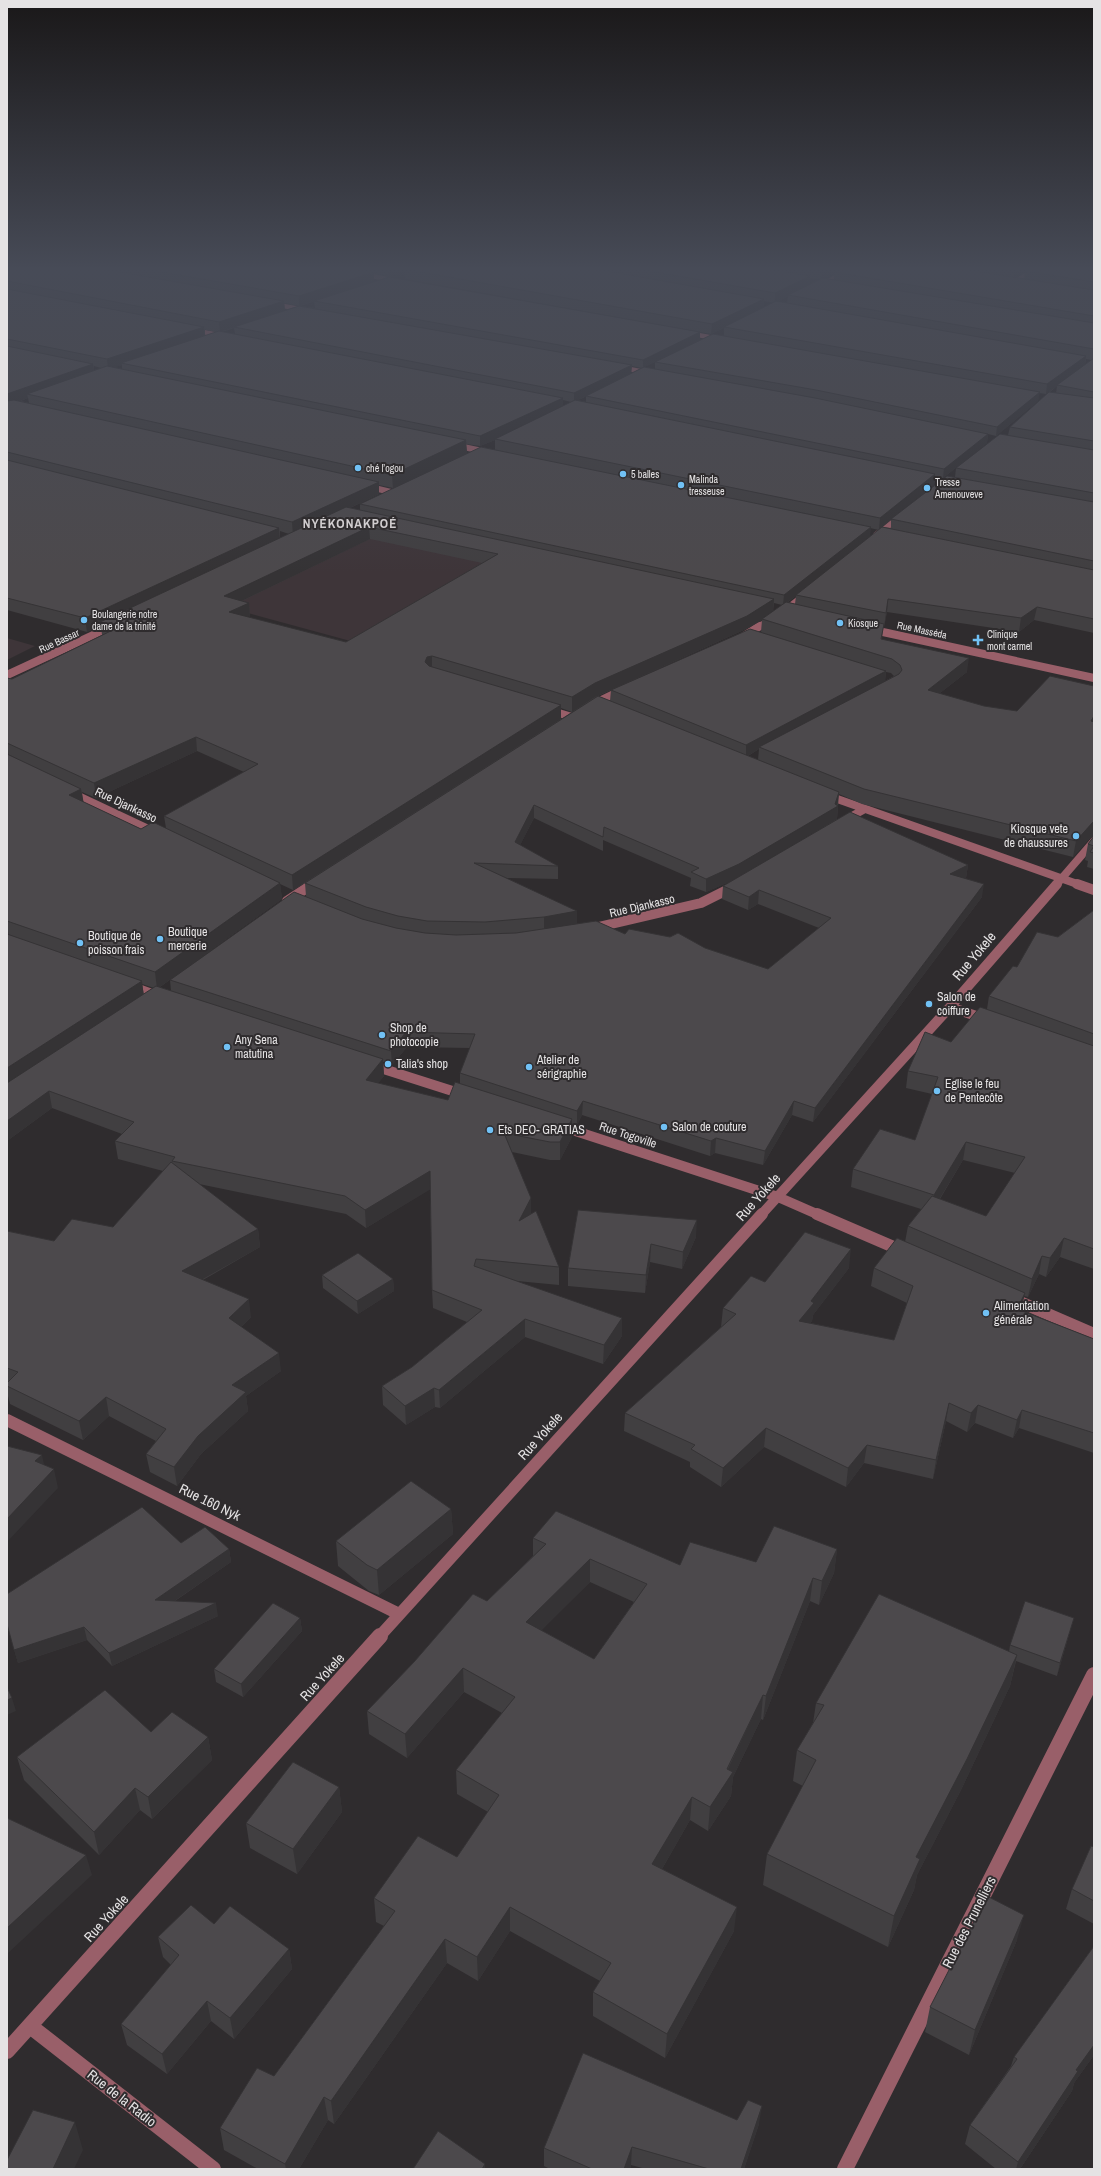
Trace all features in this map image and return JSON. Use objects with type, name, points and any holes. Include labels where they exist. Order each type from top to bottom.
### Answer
[{"type":"street","points":[[632,370],[645,372]]},
{"type":"street","points":[[632,378],[645,372],[653,371]]},
{"type":"street","points":[[445,443],[483,451],[491,450]]},
{"type":"street","points":[[470,458],[483,451]]},
{"type":"street","points":[[356,484],[395,493]]},
{"type":"street","points":[[388,496],[402,490]]},
{"type":"street","points":[[876,535],[908,510]]},
{"type":"street","points":[[735,641],[753,635],[789,611],[810,590]]},
{"type":"street","points":[[770,607],[789,611]]},
{"type":"street","name":"Rue Bassar","points":[[7,675],[122,621]]},
{"type":"street","name":"Rue Masséda","points":[[862,627],[1094,678]]},
{"type":"street","points":[[542,708],[575,715],[597,702],[627,688]]},
{"type":"street","points":[[597,702],[611,708]]},
{"type":"street","name":"Rue Djankasso","points":[[64,789],[164,836]]},
{"type":"street","points":[[819,792],[863,810],[1094,890]]},
{"type":"street","points":[[836,826],[863,810]]},
{"type":"street","name":"Rue Yokele","points":[[7,2052],[399,1614],[950,1007],[1060,877],[1094,841]]},
{"type":"street","points":[[280,906],[289,895],[326,876]]},
{"type":"street","name":"Rue Djankasso","points":[[588,929],[701,903],[740,883]]},
{"type":"street","points":[[289,895],[306,902]]},
{"type":"street","points":[[122,984],[174,1001]]},
{"type":"street","points":[[950,1007],[993,1022]]},
{"type":"street","points":[[362,1062],[476,1099]]},
{"type":"street","name":"Rue Togoville","points":[[551,1123],[778,1197],[914,1256]]},
{"type":"street","points":[[1001,1294],[1094,1334]]},
{"type":"street","name":"Rue 160 Nyk","points":[[7,1420],[399,1614]]},
{"type":"street","name":"Rue des Prunelliers","points":[[845,2169],[1094,1675]]},
{"type":"street","name":"Rue de la Radio","points":[[30,2026],[213,2169]]},
{"type":"shaded area","points":[[352,524],[547,564],[365,645],[193,598]]},
{"type":"shaded area","points":[[7,638],[35,646],[7,660]]},
{"type":"building","points":[[7,370],[77,370],[7,394]]},
{"type":"building","points":[[97,370],[124,370],[466,440],[392,475],[27,394]]},
{"type":"building","points":[[153,370],[417,370],[563,398],[480,436]]},
{"type":"building","points":[[453,370],[623,370],[574,393]]},
{"type":"building","points":[[639,370],[658,370],[815,398],[988,434],[944,469],[586,396]]},
{"type":"building","points":[[698,370],[913,370],[1040,392],[997,427],[816,390]]},
{"type":"building","points":[[965,370],[1067,370],[1047,384]]},
{"type":"building","points":[[1078,370],[1094,370],[1094,392],[1057,385]]},
{"type":"building","points":[[1049,392],[1094,398],[1094,441],[1010,427]]},
{"type":"building","points":[[14,400],[379,482],[292,522],[7,452],[7,401]]},
{"type":"building","points":[[575,400],[935,474],[880,518],[495,439]]},
{"type":"building","points":[[1000,434],[1094,450],[1094,493],[956,468]]},
{"type":"building","points":[[481,447],[871,527],[784,595],[360,504]]},
{"type":"building","points":[[7,460],[279,528],[85,618],[7,598]]},
{"type":"building","points":[[947,476],[1094,502],[1094,561],[891,519]]},
{"type":"building","points":[[346,507],[774,599],[747,616],[595,683],[572,697],[432,656],[427,657],[425,662],[429,666],[561,705],[292,875],[164,816],[258,764],[196,737],[94,783],[7,743],[7,678],[12,679],[119,627],[100,622]],"holes":[[[369,527],[498,554],[346,642],[229,612],[249,603],[224,596]]]},
{"type":"building","points":[[882,527],[1094,570],[1094,619],[1037,607],[1021,618],[888,599],[886,613],[796,595]]},
{"type":"building","points":[[786,602],[884,624],[881,639],[969,658],[928,690],[984,706],[1017,711],[1050,676],[1094,686],[1094,716],[1091,721],[1094,722],[1094,822],[1076,841],[864,789],[759,747],[899,674],[902,670],[900,665],[892,659],[762,619]]},
{"type":"building","points":[[750,629],[886,671],[746,745],[611,690]]},
{"type":"building","points":[[598,696],[839,792],[835,804],[838,806],[739,864],[706,879],[691,872],[699,868],[604,827],[603,837],[534,805],[515,842],[558,866],[474,863],[577,911],[544,917],[485,922],[427,921],[398,916],[366,907],[305,883]]},
{"type":"building","points":[[7,754],[81,789],[69,795],[141,829],[153,822],[280,883],[155,972],[7,921]]},
{"type":"building","points":[[850,812],[968,865],[950,874],[984,884],[815,1108],[794,1101],[765,1151],[716,1138],[711,1141],[583,1101],[577,1111],[460,1073],[475,1034],[406,1032],[391,1051],[170,980],[294,892],[362,919],[396,928],[425,933],[456,935],[516,933],[596,921],[625,934],[629,929],[670,937],[678,933],[705,948],[768,969],[831,918],[759,890],[749,897],[723,886]]},
{"type":"building","points":[[1094,836],[1094,846],[1088,844]]},
{"type":"building","points":[[1094,846],[1094,853],[1090,852]]},
{"type":"building","points":[[1094,910],[1094,1034],[989,996],[1013,966],[1017,967],[1037,932],[1058,937]]},
{"type":"building","points":[[7,934],[142,981],[7,1068]]},
{"type":"building","points":[[156,986],[383,1059],[366,1080],[448,1100],[455,1082],[572,1119],[560,1142],[550,1142],[504,1133],[531,1198],[519,1221],[536,1211],[559,1267],[476,1259],[474,1266],[622,1318],[604,1345],[525,1319],[439,1390],[434,1388],[405,1406],[382,1386],[412,1367],[482,1310],[432,1290],[430,1171],[365,1210],[345,1196],[172,1161],[175,1157],[115,1141],[134,1122],[49,1091],[7,1121],[7,1083]]},
{"type":"building","points":[[980,1007],[1094,1046],[1094,1249],[1064,1238],[1050,1258],[1042,1256],[1032,1279],[908,1226],[932,1196],[986,1216],[1025,1157],[966,1142],[934,1195],[853,1169],[880,1129],[915,1140],[938,1077],[908,1071],[925,1032],[951,1042]]},
{"type":"building","points":[[171,1162],[258,1229],[182,1271],[249,1299],[229,1318],[279,1353],[232,1385],[246,1392],[198,1436],[174,1467],[146,1454],[166,1429],[106,1397],[79,1421],[7,1386],[7,1383],[18,1372],[7,1368],[7,1231],[54,1241],[72,1219],[113,1227]]},
{"type":"building","points":[[578,1210],[697,1220],[683,1252],[651,1244],[646,1275],[568,1268]]},
{"type":"building","points":[[805,1232],[851,1249],[811,1301],[814,1303],[799,1321],[894,1340],[913,1286],[874,1268],[897,1238],[1025,1293],[1017,1309],[1094,1339],[1094,1433],[1022,1410],[1017,1420],[978,1405],[971,1413],[949,1403],[936,1460],[867,1445],[848,1468],[766,1428],[723,1468],[691,1449],[695,1445],[625,1413],[736,1314],[723,1308],[751,1276],[765,1282]]},
{"type":"building","points":[[358,1253],[393,1279],[357,1301],[322,1275]]},
{"type":"building","points":[[7,1446],[42,1455],[35,1461],[54,1469],[7,1519]]},
{"type":"building","points":[[411,1481],[451,1509],[377,1570],[367,1565],[336,1541]]},
{"type":"building","points":[[142,1507],[181,1543],[205,1527],[229,1549],[155,1600],[216,1603],[109,1653],[84,1627],[14,1650],[7,1624],[7,1594]]},
{"type":"building","points":[[556,1511],[680,1565],[690,1542],[756,1562],[774,1526],[837,1549],[822,1581],[813,1578],[766,1696],[763,1695],[727,1769],[733,1772],[710,1807],[692,1797],[652,1864],[737,1907],[667,2034],[593,1992],[611,1963],[510,1907],[477,1957],[445,1939],[331,2101],[324,2097],[285,2164],[220,2128],[257,2068],[274,2076],[395,1911],[374,1898],[418,1836],[457,1857],[499,1795],[456,1770],[515,1697],[463,1668],[405,1734],[367,1711],[414,1662],[473,1594],[487,1601],[546,1544],[533,1538]],"holes":[[[590,1559],[647,1584],[594,1659],[526,1622]]]},
{"type":"building","points":[[879,1594],[1017,1655],[967,1759],[916,1857],[920,1859],[894,1916],[767,1854],[816,1760],[797,1750],[824,1705],[816,1703]]},
{"type":"building","points":[[1025,1601],[1074,1618],[1060,1663],[1010,1645]]},
{"type":"building","points":[[273,1603],[300,1618],[241,1684],[214,1669]]},
{"type":"building","points":[[7,1687],[12,1698],[7,1700]]},
{"type":"building","points":[[105,1690],[151,1732],[172,1712],[208,1737],[148,1797],[135,1788],[94,1832],[17,1757]]},
{"type":"building","points":[[293,1762],[339,1787],[293,1849],[246,1823]]},
{"type":"building","points":[[7,1818],[86,1855],[7,1928]]},
{"type":"building","points":[[1091,1846],[1094,1847],[1094,1901],[1072,1889]]},
{"type":"building","points":[[987,1896],[1024,1915],[975,2030],[930,2007]]},
{"type":"building","points":[[191,1905],[214,1924],[230,1906],[289,1949],[230,2018],[207,2001],[162,2054],[121,2024],[179,1955],[158,1937]]},
{"type":"building","points":[[1094,1946],[1094,2045],[1076,2070],[1078,2071],[1018,2162],[970,2125],[1017,2059],[1014,2057]]},
{"type":"building","points":[[583,2053],[737,2120],[748,2100],[762,2106],[741,2169],[709,2169],[632,2147],[624,2169],[592,2169],[544,2148]]},
{"type":"building","points":[[33,2110],[75,2122],[53,2169],[7,2169],[7,2160]]},
{"type":"building","points":[[438,2131],[485,2164],[482,2169],[413,2169]]},
{"type":"place","name":"ché l’ogou","points":[[358,468]]},
{"type":"place","name":"5 balles","points":[[623,474]]},
{"type":"place","name":"Malinda tresseuse","points":[[681,485]]},
{"type":"place","name":"Tresse Amenouveve","points":[[927,488]]},
{"type":"place","name":"Boulangerie notre dame de la trinité","points":[[84,620]]},
{"type":"place","name":"Kiosque","points":[[840,623]]},
{"type":"place","name":"Clinique mont carmel","points":[[978,640]]},
{"type":"place","name":"Kiosque vete de chaussures","points":[[1076,836]]},
{"type":"place","name":"Boutique mercerie","points":[[160,939]]},
{"type":"place","name":"Boutique de poisson frais","points":[[80,943]]},
{"type":"place","name":"Salon de coiffure","points":[[929,1004]]},
{"type":"place","name":"Shop de photocopie","points":[[382,1035]]},
{"type":"place","name":"Any Sena matutina","points":[[227,1047]]},
{"type":"place","name":"Talia's shop","points":[[388,1064]]},
{"type":"place","name":"Atelier de sérigraphie","points":[[529,1067]]},
{"type":"place","name":"Eglise le feu de Pentecôte","points":[[937,1091]]},
{"type":"place","name":"Salon de couture","points":[[664,1127]]},
{"type":"place","name":"Ets DEO- GRATIAS","points":[[490,1130]]},
{"type":"place","name":"Alimentation générale","points":[[986,1313]]},
{"type":"district","name":"NYÉKONAKPOÉ","points":[[350,523]]}]
